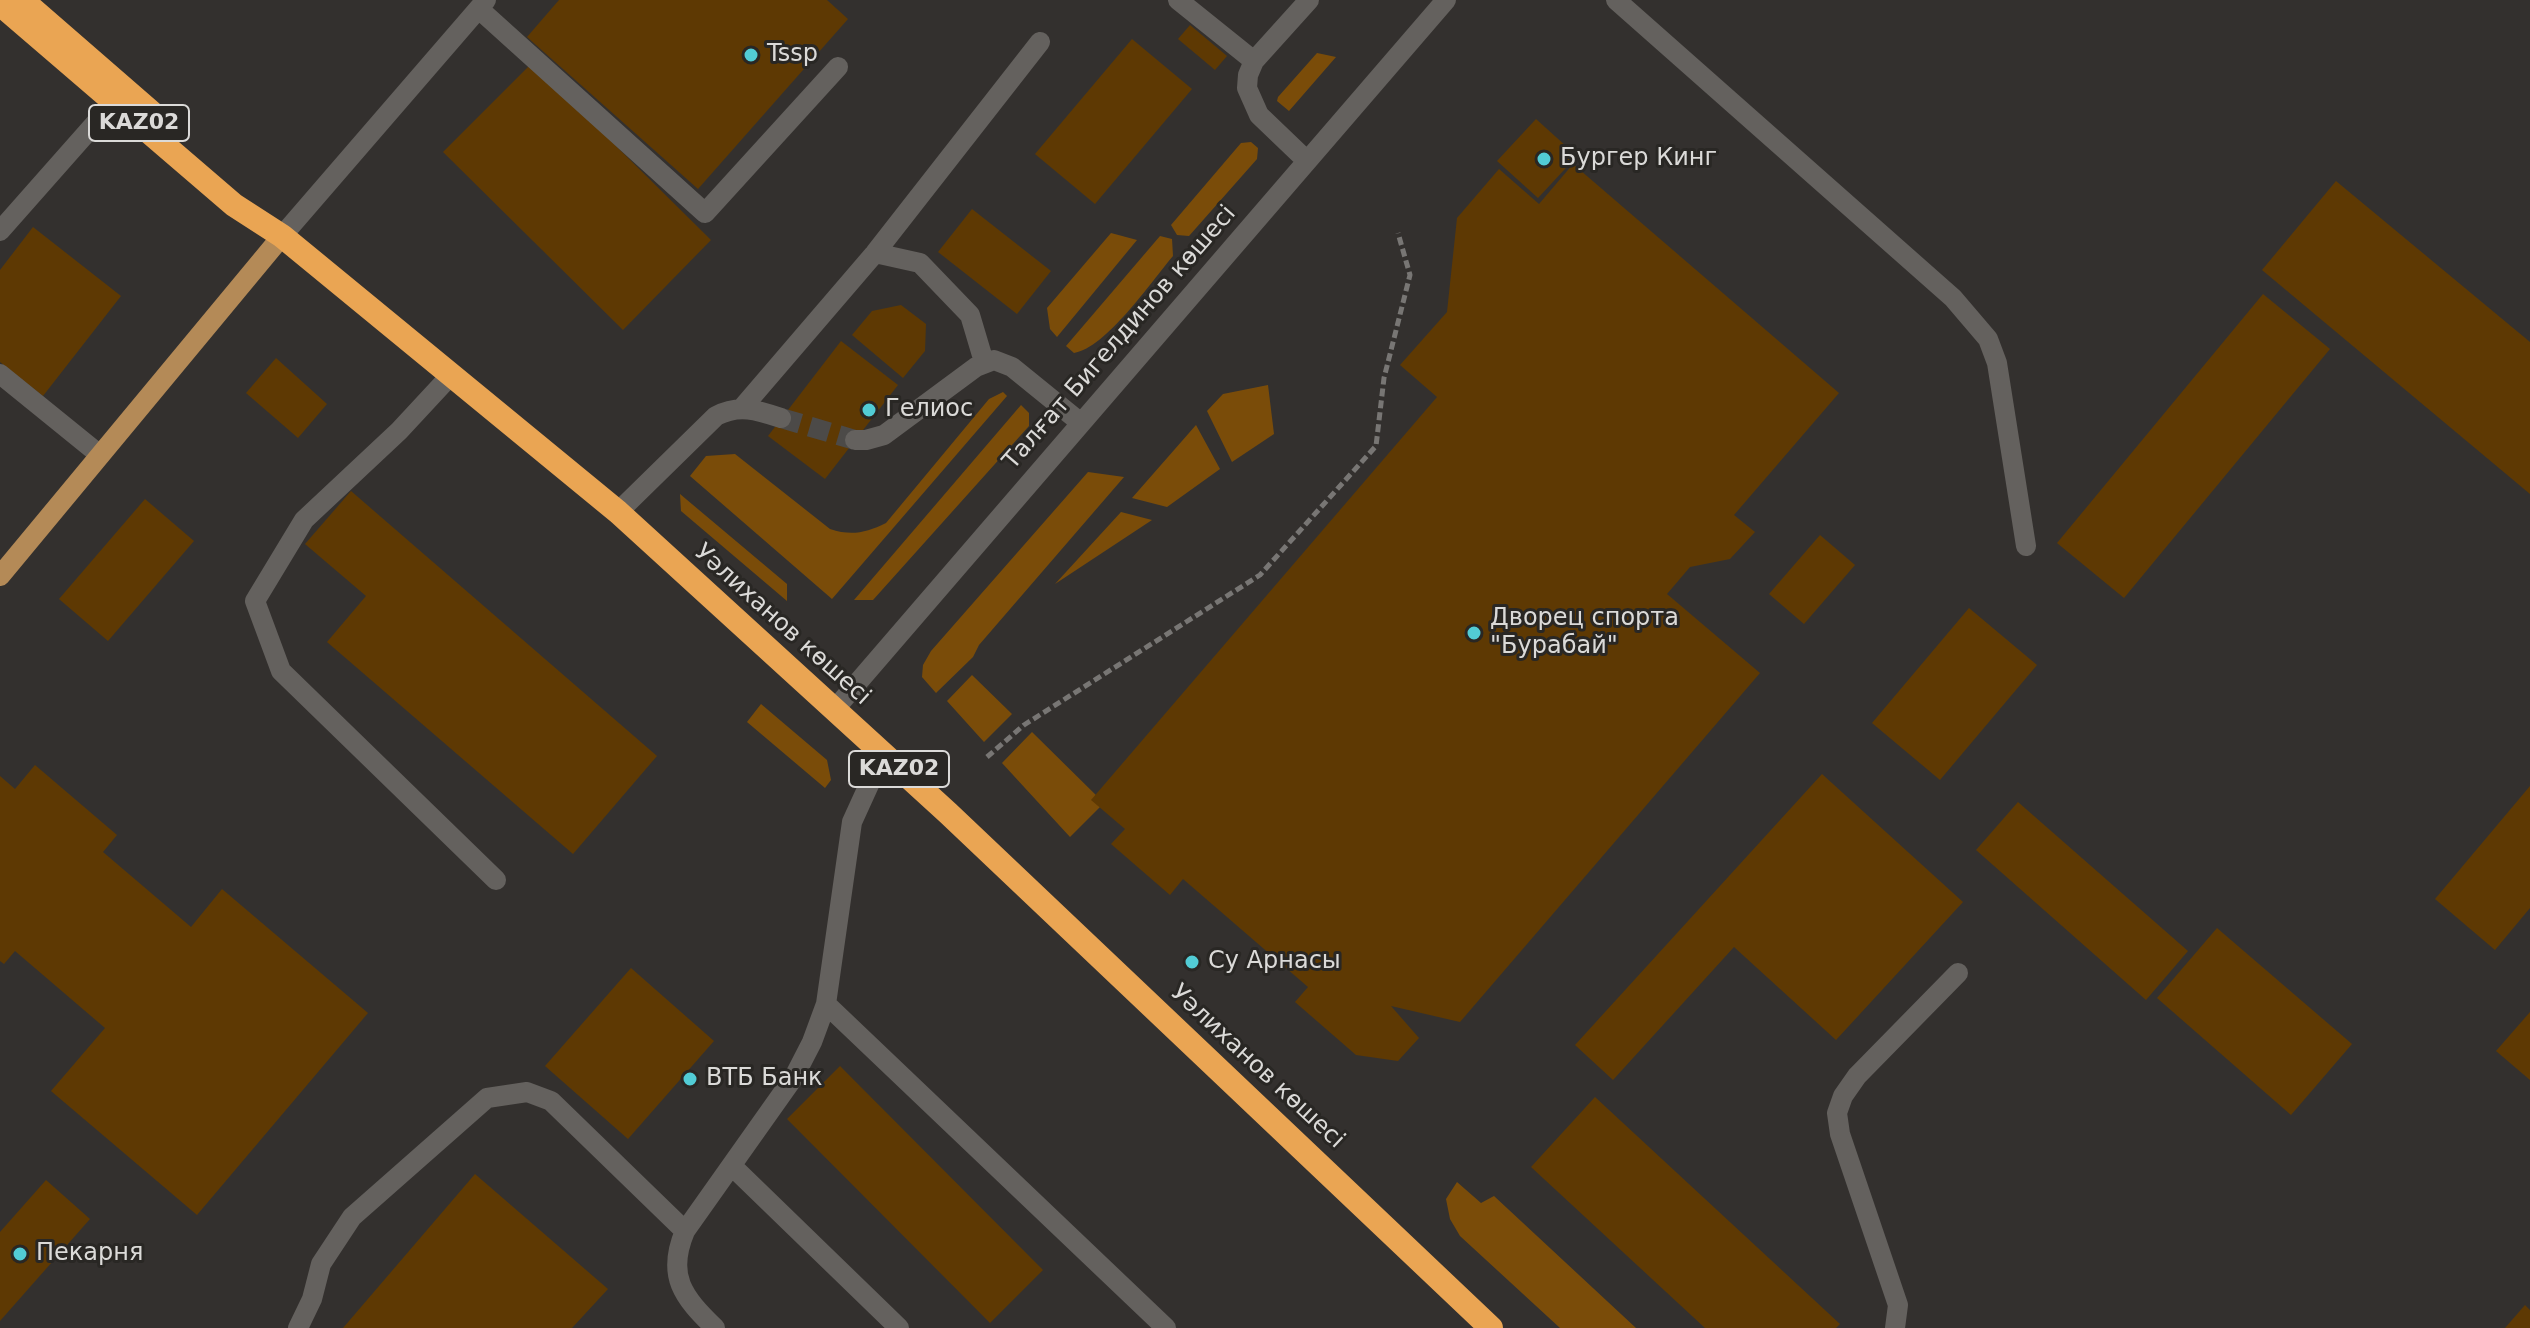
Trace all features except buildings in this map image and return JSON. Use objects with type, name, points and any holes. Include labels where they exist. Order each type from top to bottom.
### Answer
[{"type":"highway","name":"KАZ02","points":[[22,0],[248,196],[282,236]]},
{"type":"highway","name":"Уәлиханов көшесі","points":[[0,4],[234,205],[282,236],[618,512],[883,754],[1491,1328]]},
{"type":"main road","points":[[0,576],[282,236]]},
{"type":"street","points":[[1178,0],[1254,61]]},
{"type":"street","points":[[1307,161],[1259,115],[1247,88],[1254,61],[1309,0]]},
{"type":"street","name":"Талғат Бигелдинов көшесі","points":[[834,710],[1446,0]]},
{"type":"street","points":[[1616,0],[1953,298],[1988,339],[2003,387],[2026,546]]},
{"type":"street","points":[[282,236],[483,4],[705,213],[838,67]]},
{"type":"street","points":[[742,408],[875,253],[1040,42]]},
{"type":"street","points":[[0,231],[114,102]]},
{"type":"street","points":[[875,253],[920,263],[970,315],[984,362]]},
{"type":"street","points":[[855,440],[884,435],[984,362],[1003,361],[1081,423]]},
{"type":"street","points":[[0,374],[100,455]]},
{"type":"street","points":[[451,375],[399,431],[304,520],[255,601],[281,671],[496,880]]},
{"type":"street","points":[[618,512],[704,425],[728,410],[742,408],[781,418]]},
{"type":"street","points":[[715,1328],[687,1299],[675,1266],[677,1250],[685,1231],[794,1077],[812,1042],[826,1004],[852,822],[883,754]]},
{"type":"street","points":[[1895,1328],[1898,1305],[1840,1134],[1837,1113],[1843,1096],[1857,1076],[1958,973]]},
{"type":"street","points":[[826,1004],[1166,1328]]},
{"type":"street","points":[[298,1328],[312,1299],[321,1264],[352,1217],[487,1098],[527,1092],[551,1101],[685,1231]]},
{"type":"street","points":[[732,1166],[899,1328]]},
{"type":"path","points":[[987,757],[1024,725],[1260,575],[1376,446],[1384,378],[1410,275],[1398,233]]},
{"type":"shaded area","points":[[1317,53],[1336,57],[1289,111],[1277,101],[1278,97]]},
{"type":"shaded area","points":[[1251,142],[1258,148],[1257,159],[1189,236],[1177,235],[1171,225],[1241,143]]},
{"type":"shaded area","points":[[1111,233],[1137,240],[1057,337],[1050,329],[1047,308]]},
{"type":"shaded area","points":[[1160,236],[1172,239],[1173,256],[1114,327],[1087,348],[1074,353],[1066,346]]},
{"type":"shaded area","points":[[1268,385],[1274,434],[1232,462],[1207,411],[1223,394]]},
{"type":"shaded area","points":[[1003,392],[1007,396],[832,599],[690,476],[706,456],[735,454],[830,529],[852,533],[865,531],[886,523],[989,399]]},
{"type":"shaded area","points":[[1021,405],[1029,413],[1029,426],[873,600],[854,600]]},
{"type":"shaded area","points":[[1196,425],[1220,469],[1167,507],[1132,498]]},
{"type":"shaded area","points":[[1088,472],[1124,477],[979,645],[973,657],[936,693],[922,677],[923,665],[931,651]]},
{"type":"shaded area","points":[[680,494],[787,584],[787,601],[681,511]]},
{"type":"shaded area","points":[[1121,512],[1152,520],[1055,584]]},
{"type":"shaded area","points":[[972,675],[1012,714],[984,742],[947,701]]},
{"type":"shaded area","points":[[761,704],[827,760],[831,780],[825,788],[747,722]]},
{"type":"shaded area","points":[[1032,732],[1104,803],[1070,837],[1002,763]]},
{"type":"shaded area","points":[[1457,1182],[1481,1203],[1494,1196],[1636,1328],[1560,1328],[1460,1236],[1450,1219],[1446,1199]]},
{"type":"tunnel","points":[[781,418],[855,440]]},
{"type":"place","name":"Tssp","points":[[751,55]]},
{"type":"place","name":"Бургер Кинг","points":[[1544,159]]},
{"type":"place","name":"Гелиос","points":[[869,410]]},
{"type":"place","name":"Дворец спорта \"Бурабай\"","points":[[1474,633]]},
{"type":"place","name":"Су Арнасы","points":[[1192,962]]},
{"type":"place","name":"ВТБ Банк","points":[[690,1079]]},
{"type":"place","name":"Пекарня","points":[[20,1254]]}]
